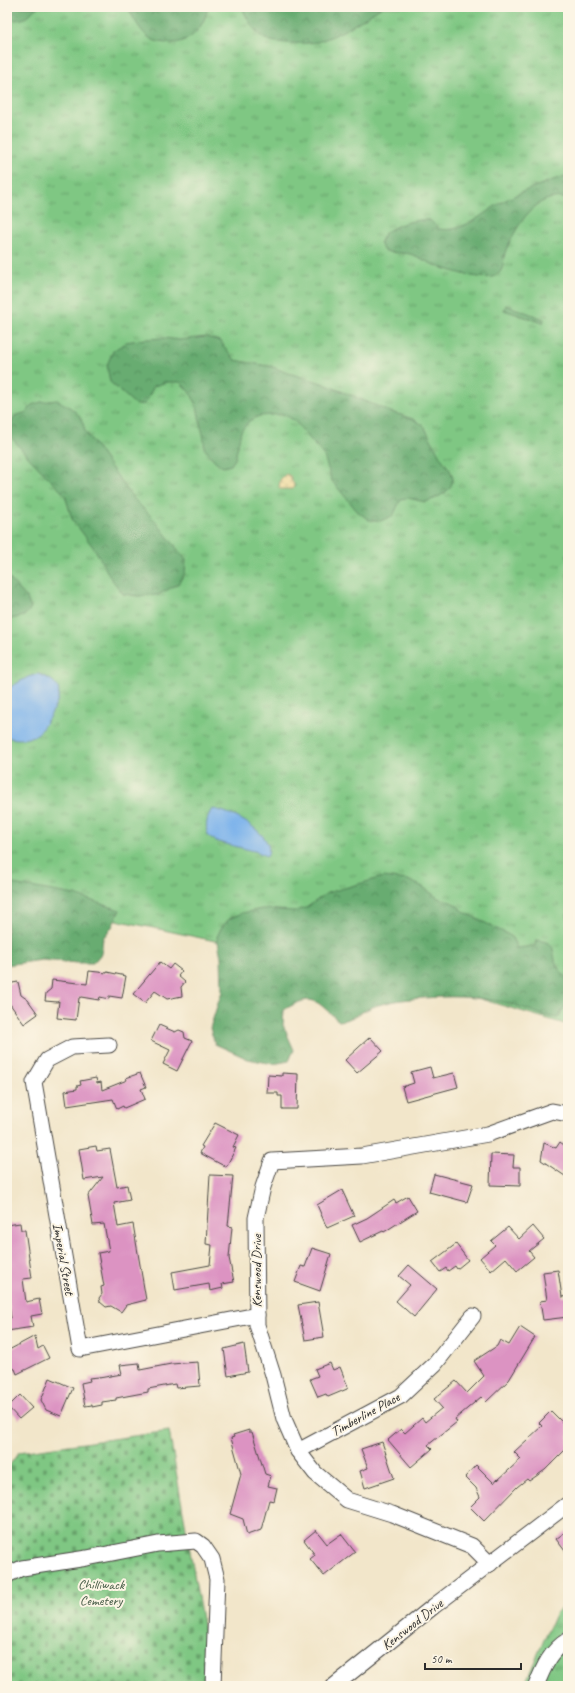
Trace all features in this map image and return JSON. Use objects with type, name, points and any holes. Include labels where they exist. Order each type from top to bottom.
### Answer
[{"type":"street","name":"Imperial Street","points":[[109,1045],[72,1047],[47,1060],[34,1082],[80,1349],[256,1316]]},
{"type":"street","name":"Kenswood Drive","points":[[490,1564],[472,1546],[392,1514],[347,1500],[314,1473],[298,1451],[284,1419],[273,1375],[257,1325],[256,1218],[263,1187],[272,1161],[362,1156],[488,1134],[552,1111],[568,1114]]},
{"type":"street","name":"Timberline Place","points":[[298,1451],[401,1396],[435,1364],[473,1316]]},
{"type":"street","name":"Kenswood Drive","points":[[334,1686],[434,1606],[568,1504]]},
{"type":"street","points":[[7,1575],[22,1568],[87,1558],[158,1544],[196,1541],[203,1546],[212,1559],[217,1580],[213,1686]]},
{"type":"street","points":[[536,1686],[544,1665],[555,1651],[568,1640]]},
{"type":"green space","points":[[7,7],[568,7],[568,1025],[400,975],[291,957],[7,897]]},
{"type":"green space","points":[[7,7],[38,7],[27,17],[16,20],[7,19]]},
{"type":"green space","points":[[127,7],[208,7],[200,27],[190,37],[177,43],[162,43],[151,39],[144,33]]},
{"type":"green space","points":[[242,7],[382,7],[351,27],[326,39],[309,43],[286,43],[270,41],[257,33]]},
{"type":"green space","points":[[568,175],[568,199],[557,198],[546,200],[529,212],[522,221],[506,250],[501,271],[495,276],[482,277],[464,274],[432,264],[407,253],[383,250],[380,242],[384,234],[399,225],[419,220],[430,220],[439,229],[456,228],[472,222],[502,202],[518,194]]},
{"type":"green space","points":[[506,305],[544,319],[543,323],[504,310]]},
{"type":"green space","points":[[206,337],[220,341],[235,360],[273,367],[322,383],[391,412],[413,419],[424,426],[441,458],[450,470],[453,478],[451,486],[445,493],[425,502],[408,498],[401,499],[393,516],[380,521],[369,520],[358,512],[332,481],[324,456],[295,421],[284,414],[259,416],[249,421],[241,431],[235,459],[231,465],[223,467],[214,460],[204,448],[204,437],[195,403],[190,393],[180,382],[167,382],[154,386],[145,404],[136,405],[110,382],[107,365],[113,351],[126,342],[145,339],[165,338],[179,340]]},
{"type":"green space","points":[[57,400],[79,415],[85,431],[133,498],[152,517],[186,560],[185,573],[178,584],[158,595],[139,596],[123,594],[110,577],[96,551],[72,519],[65,495],[11,437],[8,428],[15,416],[27,412],[32,405]]},
{"type":"green space","points":[[7,576],[27,598],[31,609],[24,616],[7,620]]},
{"type":"green space","points":[[383,877],[408,880],[423,887],[438,898],[453,903],[466,913],[511,936],[517,948],[535,946],[536,940],[548,943],[553,949],[557,966],[569,984],[568,1004],[566,1004],[558,1018],[517,1006],[480,998],[451,997],[400,1000],[375,1006],[349,1019],[339,1021],[320,1004],[309,1000],[294,1004],[284,1010],[283,1025],[294,1050],[289,1061],[273,1064],[248,1059],[215,1044],[210,1028],[222,991],[221,957],[217,937],[221,928],[229,919],[242,913],[262,909],[294,911],[306,908],[327,893]]},
{"type":"green space","points":[[7,883],[75,895],[120,910],[112,927],[103,938],[101,954],[93,963],[42,960],[7,965]]},
{"type":"green space","name":"Chilliwack Cemetery","points":[[169,1431],[213,1682],[212,1686],[7,1686],[7,1469],[19,1452]]},
{"type":"green space","points":[[568,1603],[568,1676],[559,1686],[524,1686],[556,1612]]},
{"type":"sand","points":[[286,474],[290,476],[294,485],[293,489],[279,488],[280,480]]},
{"type":"water","points":[[38,674],[53,681],[59,690],[59,696],[54,709],[42,728],[34,736],[22,739],[7,737],[7,689],[28,677]]},
{"type":"water","points":[[212,809],[220,810],[240,819],[259,832],[266,840],[269,849],[267,857],[258,852],[218,842],[207,835],[207,822]]},
{"type":"building","points":[[160,962],[169,969],[173,964],[182,971],[178,976],[185,982],[181,987],[182,996],[167,999],[155,991],[145,1003],[133,994]]},
{"type":"building","points":[[89,971],[107,972],[126,976],[122,998],[109,996],[109,999],[100,997],[99,1000],[81,997],[79,998],[76,1020],[57,1018],[59,1001],[45,1001],[46,993],[51,989],[52,980],[87,984]]},
{"type":"building","points":[[18,982],[21,995],[28,1000],[38,1014],[24,1024],[10,1004],[7,1005],[7,984]]},
{"type":"building","points":[[159,1025],[175,1032],[179,1030],[184,1032],[185,1038],[192,1041],[177,1071],[163,1064],[170,1050],[151,1041]]},
{"type":"building","points":[[370,1037],[383,1051],[357,1073],[345,1060]]},
{"type":"building","points":[[430,1067],[433,1078],[454,1073],[458,1087],[406,1101],[402,1087],[414,1083],[411,1072]]},
{"type":"building","points":[[140,1073],[146,1087],[141,1089],[145,1099],[124,1108],[123,1106],[117,1109],[113,1099],[67,1106],[65,1091],[77,1089],[77,1086],[81,1085],[80,1081],[96,1078],[97,1083],[101,1082],[102,1090]]},
{"type":"building","points":[[282,1073],[298,1074],[297,1109],[282,1109],[282,1096],[278,1096],[278,1093],[267,1093],[268,1075],[282,1076]]},
{"type":"building","points":[[215,1123],[239,1135],[233,1147],[236,1148],[226,1167],[200,1153],[203,1147],[201,1146]]},
{"type":"building","points":[[560,1142],[568,1148],[568,1178],[541,1160],[544,1143],[556,1148]]},
{"type":"building","points":[[96,1146],[97,1151],[110,1149],[117,1187],[127,1185],[130,1200],[114,1203],[118,1227],[133,1224],[146,1300],[126,1305],[121,1312],[111,1306],[106,1307],[100,1302],[99,1298],[102,1294],[101,1287],[104,1286],[98,1253],[109,1251],[104,1224],[93,1225],[88,1196],[103,1177],[84,1180],[79,1149]]},
{"type":"building","points":[[491,1154],[514,1155],[513,1167],[520,1167],[520,1186],[490,1185]]},
{"type":"building","points":[[434,1174],[473,1184],[467,1202],[429,1192]]},
{"type":"building","points":[[210,1175],[233,1176],[228,1226],[232,1227],[229,1258],[234,1282],[222,1284],[223,1288],[210,1291],[209,1284],[175,1290],[172,1272],[210,1265],[212,1245],[206,1244]]},
{"type":"building","points":[[342,1190],[354,1216],[327,1228],[317,1205]]},
{"type":"building","points":[[408,1196],[417,1211],[384,1232],[383,1231],[360,1242],[352,1225],[367,1218],[394,1200],[396,1203]]},
{"type":"building","points":[[20,1223],[21,1230],[25,1230],[32,1278],[23,1279],[26,1302],[39,1299],[42,1314],[31,1316],[33,1327],[7,1331],[7,1318],[11,1318],[7,1293],[7,1225]]},
{"type":"building","points":[[533,1226],[544,1239],[529,1251],[534,1257],[517,1271],[506,1258],[491,1271],[480,1258],[495,1245],[491,1241],[508,1227],[519,1239]]},
{"type":"building","points":[[456,1244],[468,1260],[457,1269],[455,1266],[448,1271],[446,1268],[440,1272],[432,1262]]},
{"type":"building","points":[[312,1248],[331,1254],[320,1291],[295,1282],[301,1266],[305,1267]]},
{"type":"building","points":[[409,1265],[437,1289],[414,1317],[396,1301],[410,1285],[399,1276]]},
{"type":"building","points":[[558,1270],[562,1297],[568,1296],[568,1317],[543,1320],[540,1301],[547,1300],[543,1272]]},
{"type":"building","points":[[318,1302],[324,1337],[305,1340],[298,1305]]},
{"type":"building","points":[[520,1327],[535,1337],[509,1380],[486,1402],[481,1397],[455,1419],[457,1422],[428,1445],[432,1449],[411,1467],[388,1440],[401,1429],[405,1433],[422,1418],[425,1422],[442,1408],[434,1399],[456,1381],[467,1393],[484,1376],[474,1361],[497,1346],[500,1340],[509,1345]]},
{"type":"building","points":[[35,1336],[38,1349],[43,1346],[49,1358],[17,1374],[15,1369],[7,1366],[7,1351]]},
{"type":"building","points":[[244,1344],[248,1372],[228,1376],[224,1349]]},
{"type":"building","points":[[198,1362],[200,1386],[176,1388],[175,1384],[148,1389],[148,1392],[102,1402],[102,1405],[92,1407],[92,1405],[85,1406],[81,1383],[90,1381],[89,1378],[99,1378],[122,1374],[120,1365],[139,1363],[140,1370],[171,1364]]},
{"type":"building","points":[[330,1363],[333,1370],[340,1367],[348,1387],[347,1389],[328,1397],[326,1394],[318,1397],[310,1379],[318,1376],[315,1369]]},
{"type":"building","points":[[50,1378],[73,1388],[61,1416],[46,1410],[41,1400]]},
{"type":"building","points":[[20,1395],[32,1408],[19,1419],[8,1407]]},
{"type":"building","points":[[551,1411],[562,1422],[568,1416],[568,1447],[545,1470],[529,1481],[527,1479],[517,1487],[484,1521],[470,1507],[480,1497],[476,1488],[465,1477],[476,1465],[494,1483],[497,1479],[498,1480],[521,1459],[514,1452],[542,1426],[539,1423]]},
{"type":"building","points":[[249,1430],[249,1432],[252,1432],[265,1474],[271,1476],[268,1486],[277,1488],[274,1501],[269,1500],[261,1530],[247,1535],[243,1519],[230,1514],[241,1474],[231,1438],[234,1437],[233,1435]]},
{"type":"building","points":[[382,1442],[394,1478],[365,1488],[360,1471],[368,1468],[361,1449]]},
{"type":"building","points":[[316,1530],[327,1544],[341,1534],[355,1552],[324,1576],[310,1559],[315,1555],[304,1540]]},
{"type":"building","points":[[568,1530],[568,1555],[556,1539]]}]
